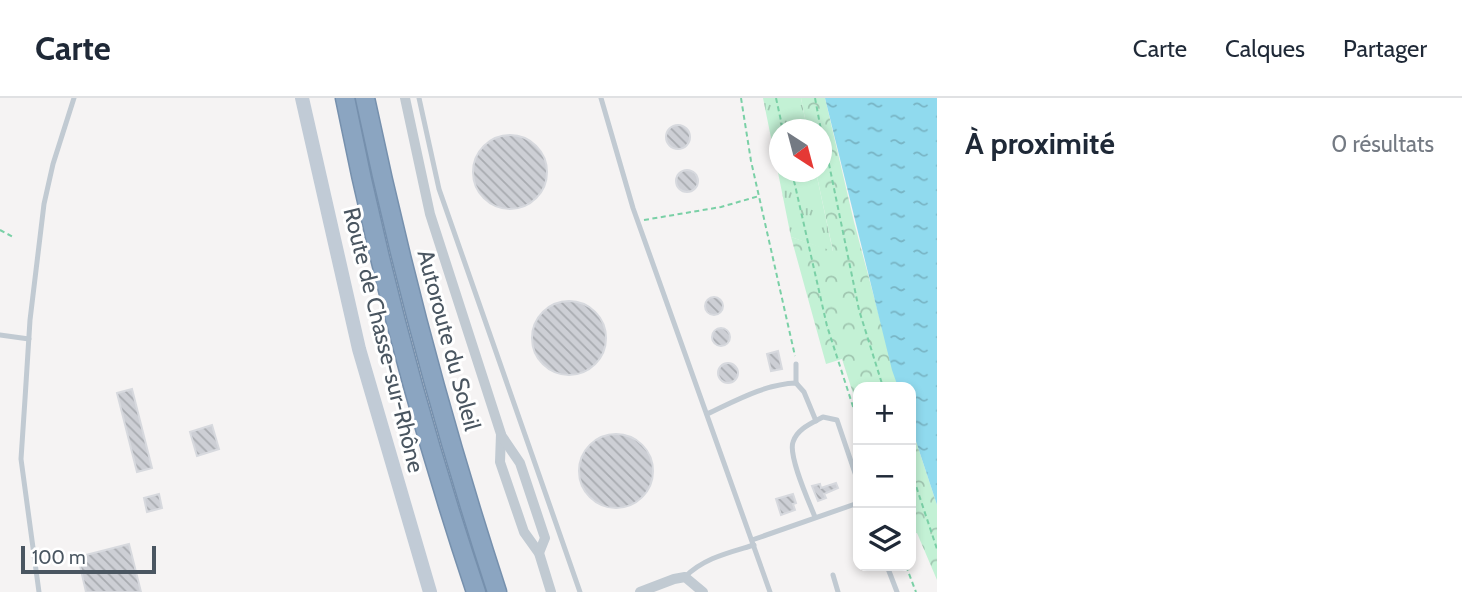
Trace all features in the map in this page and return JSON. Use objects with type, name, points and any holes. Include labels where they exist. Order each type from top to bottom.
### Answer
[{"type":"highway","name":"Autoroute du Soleil","points":[[345,98],[373,227],[407,359],[476,592]]},
{"type":"highway","name":"Autoroute du Soleil","points":[[365,98],[424,347],[497,592]]},
{"type":"main road","name":"Route de Chasse-sur-Rhône","points":[[302,98],[359,349],[430,592]]},
{"type":"street","points":[[405,98],[430,214],[501,435],[520,463],[545,538],[540,554]]},
{"type":"street","points":[[501,435],[500,461],[524,532],[540,554],[551,592]]},
{"type":"street","points":[[640,592],[685,577],[703,592]]},
{"type":"lane","points":[[39,592],[21,459],[29,339],[44,204],[53,164],[74,98]]},
{"type":"lane","points":[[419,98],[439,189],[580,592]]},
{"type":"lane","points":[[601,98],[638,222],[770,592]]},
{"type":"lane","points":[[0,335],[29,339]]},
{"type":"lane","points":[[796,364],[796,383],[804,392],[816,421]]},
{"type":"lane","points":[[707,414],[782,383],[796,383]]},
{"type":"lane","points":[[815,517],[793,456],[792,443],[799,432],[823,417],[837,420],[853,467]]},
{"type":"lane","points":[[685,577],[696,566],[714,558],[853,505]]},
{"type":"lane","points":[[889,571],[897,592]]},
{"type":"lane","points":[[832,575],[838,592]]},
{"type":"path","points":[[741,98],[751,161],[796,364]]},
{"type":"path","points":[[776,98],[781,119]]},
{"type":"path","points":[[815,98],[819,119]]},
{"type":"path","points":[[794,182],[827,326],[853,407]]},
{"type":"path","points":[[832,182],[859,310],[881,382]]},
{"type":"path","points":[[638,222],[760,196]]},
{"type":"path","points":[[0,230],[15,238]]},
{"type":"path","points":[[916,486],[937,549]]},
{"type":"path","points":[[908,571],[916,592]]},
{"type":"green space","points":[[763,98],[801,98],[805,119],[769,119],[769,128]]},
{"type":"green space","points":[[801,98],[825,98],[830,119],[805,119]]},
{"type":"green space","points":[[832,128],[897,382],[853,382],[853,393],[842,359],[826,364],[791,237],[833,251],[818,182],[832,182]]},
{"type":"green space","points":[[780,182],[818,182],[833,252],[791,237]]},
{"type":"green space","points":[[916,441],[937,505],[937,580],[917,533]]},
{"type":"water","points":[[825,98],[937,98],[937,505],[916,441],[916,382],[896,382],[892,370]]},
{"type":"building","points":[[678,125],[686,129],[690,137],[686,145],[678,149],[670,145],[666,137],[670,129]]},
{"type":"building","points":[[510,135],[524,138],[536,146],[544,158],[547,172],[544,186],[536,198],[524,206],[510,209],[496,206],[484,198],[476,186],[473,172],[476,158],[484,146],[496,138]]},
{"type":"building","points":[[683,170],[691,170],[698,177],[698,185],[691,192],[683,192],[676,185],[676,177]]},
{"type":"building","points":[[714,297],[720,300],[723,306],[720,312],[714,315],[708,312],[705,306],[708,300]]},
{"type":"building","points":[[569,301],[583,304],[595,312],[603,324],[606,338],[603,352],[595,364],[583,372],[569,375],[555,372],[543,364],[535,352],[532,338],[535,324],[543,312],[555,304]]},
{"type":"building","points":[[721,328],[727,331],[730,337],[727,343],[721,346],[715,343],[712,337],[715,331]]},
{"type":"building","points":[[778,351],[782,369],[771,371],[767,354]]},
{"type":"building","points":[[728,363],[735,366],[738,373],[735,380],[728,383],[721,380],[718,373],[721,366]]},
{"type":"building","points":[[132,389],[152,468],[137,472],[117,393]]},
{"type":"building","points":[[212,425],[219,449],[197,456],[190,432]]},
{"type":"building","points":[[616,434],[630,437],[642,445],[650,457],[653,471],[650,485],[642,497],[630,505],[616,508],[602,505],[590,497],[582,485],[579,471],[582,457],[590,445],[602,437]]},
{"type":"building","points":[[836,483],[838,488],[824,494],[826,498],[818,501],[812,486],[820,484],[821,488]]},
{"type":"building","points":[[159,494],[162,508],[147,512],[144,498]]},
{"type":"building","points":[[793,494],[795,510],[781,515],[776,499]]},
{"type":"building","points":[[129,544],[141,592],[86,592],[78,557]]}]
